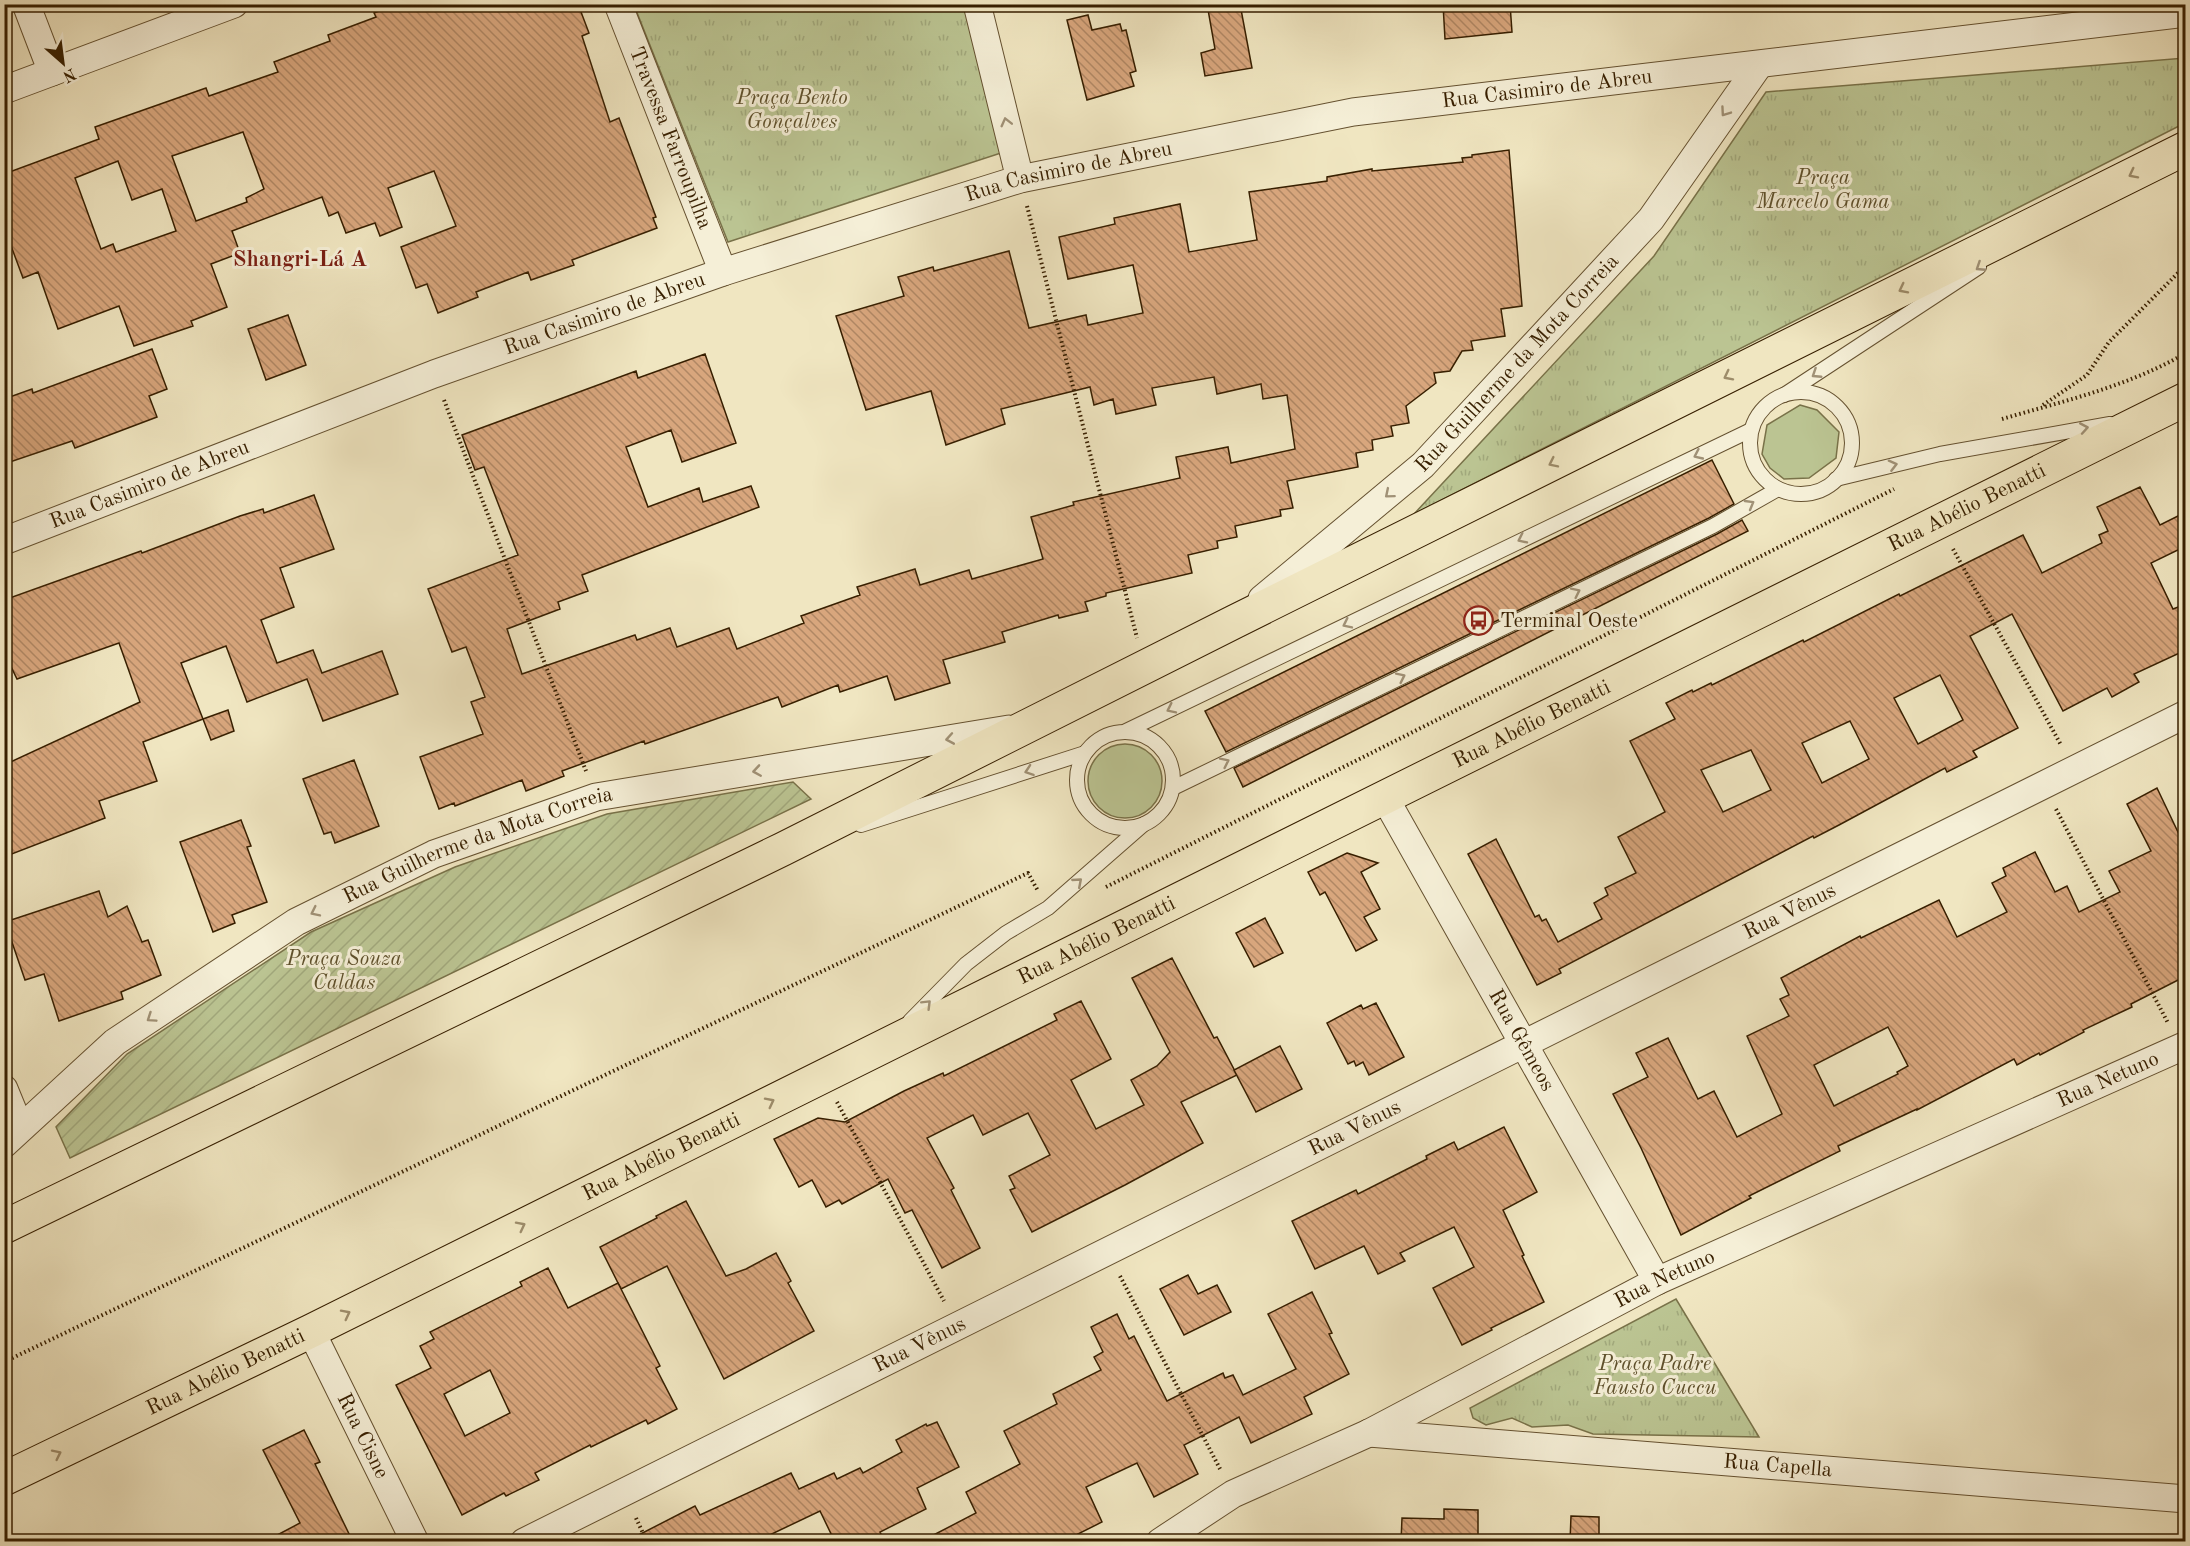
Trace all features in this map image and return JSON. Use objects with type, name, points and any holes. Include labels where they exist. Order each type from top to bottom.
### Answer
[{"type":"main road","points":[[4,1227],[783,849],[2186,148]]},
{"type":"main road","name":"Rua Abélio Benatti","points":[[4,1479],[311,1331],[2186,399]]},
{"type":"street","points":[[26,4],[52,72]]},
{"type":"street","points":[[4,90],[234,4]]},
{"type":"street","name":"Travessa Farroupilha","points":[[618,4],[723,272]]},
{"type":"street","points":[[977,4],[1020,179]]},
{"type":"street","name":"Rua Casimiro de Abreu","points":[[4,541],[434,374],[723,272],[1020,179],[1353,112],[2186,13]]},
{"type":"street","name":"Rua Guilherme da Mota Correia","points":[[1234,622],[1423,465],[1651,219],[1759,64]]},
{"type":"street","name":"Rua Vênus","points":[[524,1542],[2186,714]]},
{"type":"street","name":"Rua Guilherme da Mota Correia","points":[[12,1136],[115,1042],[296,922],[434,854],[596,797],[1028,725]]},
{"type":"street","name":"Rua Gêmeos","points":[[1385,798],[1657,1281]]},
{"type":"street","name":"Rua Netuno","points":[[1160,1542],[1233,1494],[1369,1433],[1657,1281],[2183,1047]]},
{"type":"street","points":[[4,1089],[12,1136]]},
{"type":"street","name":"Rua Cisne","points":[[311,1331],[415,1542]]},
{"type":"street","name":"Rua Capella","points":[[1369,1433],[2186,1499]]},
{"type":"lane","points":[[1784,395],[1801,392],[1817,395],[1832,402],[1843,414],[1850,429],[1852,445],[1849,461],[1827,487],[1811,493],[1794,494],[1778,489],[1763,479],[1754,465],[1749,448],[1751,430],[1758,415],[1770,402],[2081,200]]},
{"type":"lane","points":[[1836,479],[1940,454],[2152,416]]},
{"type":"lane","points":[[1144,824],[1129,828],[1113,827],[1099,821],[1087,811],[1079,797],[1076,782],[1078,767],[1084,753],[1095,741],[1109,734],[1126,731],[1751,430]]},
{"type":"lane","points":[[1173,788],[1713,526],[1778,489]]},
{"type":"lane","points":[[886,1046],[966,964],[1006,933],[1048,908],[1144,824],[1157,816],[1167,803],[1173,788],[1173,771],[1167,755],[1156,742],[1142,734],[1126,731]]},
{"type":"lane","points":[[783,849],[1084,753]]},
{"type":"path","points":[[1020,179],[1145,668]]},
{"type":"path","points":[[2186,265],[2109,342],[2086,375],[2050,401],[2031,411],[2112,386],[2186,353]]},
{"type":"path","points":[[434,374],[596,797]]},
{"type":"path","points":[[1939,523],[2075,769]]},
{"type":"path","points":[[2043,785],[2183,1047]]},
{"type":"path","points":[[823,1075],[957,1326]]},
{"type":"path","points":[[1107,1251],[1233,1494]]},
{"type":"green space","name":"Praça Bento Gonçalves","points":[[634,5],[967,5],[1004,152],[728,242]]},
{"type":"green space","name":"Praça Marcelo Gama","points":[[2185,58],[2185,123],[1414,514],[1654,256],[1766,92]]},
{"type":"green space","points":[[1800,405],[1817,410],[1839,432],[1836,458],[1809,478],[1784,479],[1770,468],[1762,454],[1767,425]]},
{"type":"green space","points":[[1125,744],[1139,747],[1151,755],[1159,767],[1162,781],[1159,795],[1151,807],[1139,815],[1125,818],[1111,815],[1099,807],[1091,795],[1088,781],[1091,767],[1099,755],[1111,747]]},
{"type":"green space","name":"Praça Souza Caldas","points":[[793,782],[811,799],[70,1158],[56,1127],[127,1054],[311,932],[455,867],[607,814]]},
{"type":"green space","name":"Praça Padre Fausto Cuccu","points":[[1676,1299],[1759,1437],[1593,1434],[1568,1425],[1532,1427],[1512,1418],[1486,1425],[1473,1418],[1470,1408]]},
{"type":"building","points":[[397,4],[578,4],[589,33],[582,36],[610,122],[619,118],[656,217],[653,218],[657,228],[572,260],[574,265],[531,280],[528,272],[476,292],[478,297],[438,313],[427,284],[416,288],[401,247],[456,226],[434,171],[388,188],[402,227],[380,236],[375,223],[346,233],[338,212],[329,216],[322,197],[232,231],[240,253],[211,264],[227,307],[191,321],[193,326],[134,346],[119,306],[58,329],[38,272],[23,278],[4,227],[4,174],[99,139],[95,127],[206,88],[209,96],[278,72],[274,62],[330,41],[328,35],[376,17],[374,13]],"holes":[[[243,132],[264,189],[246,198],[247,202],[196,221],[172,156]],[[118,161],[132,200],[162,189],[176,231],[116,252],[113,244],[101,249],[75,178]]]},
{"type":"building","points":[[1207,4],[1240,4],[1252,68],[1205,76],[1201,53],[1215,49]]},
{"type":"building","points":[[1443,4],[1510,4],[1512,32],[1445,39]]},
{"type":"building","points":[[1088,15],[1092,30],[1120,24],[1122,31],[1126,30],[1136,71],[1130,73],[1134,86],[1087,100],[1067,20]]},
{"type":"building","points":[[1509,150],[1522,306],[1501,309],[1505,336],[1471,341],[1473,350],[1462,351],[1450,371],[1434,373],[1436,383],[1406,406],[1409,423],[1391,426],[1393,436],[1372,440],[1373,450],[1356,453],[1358,467],[1287,481],[1293,508],[1280,510],[1281,516],[1235,526],[1237,537],[1217,541],[1218,548],[1188,555],[1192,573],[1106,593],[1106,596],[1085,602],[1088,611],[1059,618],[1058,615],[1002,632],[1005,642],[943,660],[950,683],[895,700],[887,676],[840,692],[838,685],[782,707],[778,697],[645,744],[644,741],[562,771],[564,776],[526,791],[522,780],[455,806],[454,803],[439,809],[420,757],[483,734],[471,702],[485,697],[466,647],[452,652],[428,589],[518,555],[484,467],[475,470],[462,435],[636,371],[638,378],[705,354],[736,443],[682,462],[671,430],[626,447],[648,507],[699,488],[703,502],[751,486],[759,507],[582,575],[588,591],[558,602],[560,609],[507,629],[522,674],[635,635],[637,640],[670,628],[677,647],[729,628],[737,649],[804,623],[801,616],[860,595],[857,587],[915,569],[920,585],[969,570],[972,579],[1043,559],[1031,517],[1074,505],[1073,502],[1180,478],[1176,457],[1228,447],[1231,463],[1295,449],[1287,395],[1263,399],[1261,384],[1217,394],[1214,377],[1152,388],[1156,405],[1116,414],[1113,399],[1094,405],[1090,387],[1001,409],[1005,424],[946,445],[931,391],[866,410],[836,316],[904,296],[898,277],[933,267],[934,271],[1009,251],[1029,328],[1086,315],[1088,325],[1143,313],[1133,265],[1068,279],[1059,237],[1115,224],[1114,218],[1180,204],[1189,252],[1257,240],[1249,192],[1327,181],[1327,177],[1372,169],[1372,171],[1463,162],[1462,158],[1472,157],[1472,155]]},
{"type":"building","points":[[288,315],[306,365],[266,380],[248,329]]},
{"type":"building","points":[[152,349],[167,389],[149,396],[157,417],[75,448],[72,441],[4,464],[4,399],[32,389],[33,393]]},
{"type":"building","points":[[1712,460],[1734,504],[1226,752],[1205,711]]},
{"type":"building","points":[[2140,487],[2160,525],[2186,512],[2186,546],[2151,563],[2173,609],[2186,604],[2186,650],[2134,674],[2139,682],[2112,697],[2107,688],[2063,711],[2012,614],[1970,636],[2018,728],[1973,751],[1977,757],[1947,772],[1945,768],[1814,838],[1813,836],[1559,969],[1561,973],[1537,985],[1468,854],[1496,839],[1535,917],[1539,915],[1542,921],[1546,919],[1558,942],[1602,919],[1594,903],[1608,895],[1605,888],[1636,873],[1618,837],[1665,812],[1630,741],[1675,719],[1666,703],[1692,690],[1693,692],[1711,683],[1712,685],[1803,640],[1804,642],[2023,535],[2042,573],[2102,543],[2099,535],[2108,531],[2097,507]],"holes":[[[1940,675],[1963,720],[1918,744],[1894,698]],[[1850,721],[1869,759],[1822,783],[1802,743]],[[1751,750],[1771,790],[1723,812],[1701,770]]]},
{"type":"building","points":[[314,495],[334,549],[280,568],[294,607],[261,620],[277,663],[313,650],[322,673],[382,651],[398,694],[323,721],[307,679],[247,702],[226,646],[181,663],[203,719],[143,742],[157,781],[99,801],[105,818],[4,857],[4,765],[140,702],[119,643],[17,679],[4,652],[4,600],[141,551],[142,553],[240,516],[263,509],[264,513]]},
{"type":"building","points":[[1742,520],[1748,531],[1243,787],[1234,768]]},
{"type":"building","points":[[228,710],[234,731],[211,740],[203,719]]},
{"type":"building","points":[[354,760],[379,826],[335,843],[331,832],[324,834],[303,779]]},
{"type":"building","points":[[2157,788],[2186,849],[2186,976],[2040,1055],[2039,1053],[2017,1065],[2014,1059],[1917,1110],[1838,1146],[1840,1151],[1749,1196],[1751,1198],[1681,1235],[1613,1094],[1648,1077],[1636,1053],[1668,1038],[1698,1099],[1714,1091],[1737,1137],[1782,1114],[1747,1036],[1789,1016],[1780,999],[1789,995],[1781,978],[1860,936],[1861,938],[1939,900],[1957,937],[2007,912],[1992,883],[2006,876],[2003,868],[2035,852],[2055,892],[2067,886],[2079,912],[2120,892],[2109,871],[2151,851],[2127,804]],"holes":[[[1888,1027],[1908,1066],[1897,1072],[1898,1074],[1834,1106],[1814,1065]]]},
{"type":"building","points":[[241,820],[251,846],[247,847],[267,902],[232,915],[235,923],[213,932],[180,842]]},
{"type":"building","points":[[1347,853],[1378,863],[1361,872],[1380,909],[1364,917],[1377,940],[1356,951],[1325,892],[1320,895],[1308,872]]},
{"type":"building","points":[[99,891],[108,917],[127,906],[142,942],[148,940],[161,975],[121,992],[123,999],[59,1021],[44,974],[25,980],[5,922]]},
{"type":"building","points":[[1265,918],[1283,953],[1254,967],[1236,933]]},
{"type":"building","points":[[1172,958],[1214,1038],[1217,1037],[1237,1075],[1181,1102],[1203,1143],[1032,1232],[1010,1190],[1015,1188],[1009,1176],[1050,1155],[1028,1113],[983,1135],[973,1115],[927,1138],[954,1188],[951,1190],[980,1248],[942,1268],[912,1210],[905,1213],[888,1179],[842,1204],[839,1200],[826,1207],[812,1180],[799,1187],[774,1139],[818,1118],[845,1122],[904,1091],[943,1073],[944,1076],[1057,1020],[1054,1014],[1081,1001],[1111,1059],[1071,1080],[1096,1129],[1144,1105],[1131,1080],[1157,1066],[1170,1052],[1132,978]]},
{"type":"building","points":[[1376,1003],[1404,1057],[1369,1075],[1363,1062],[1356,1066],[1354,1061],[1348,1064],[1327,1023],[1361,1005],[1363,1009]]},
{"type":"building","points":[[1280,1046],[1302,1089],[1256,1112],[1234,1070]]},
{"type":"building","points":[[1504,1127],[1537,1192],[1503,1210],[1544,1302],[1462,1345],[1433,1288],[1474,1267],[1454,1227],[1400,1253],[1405,1261],[1378,1274],[1364,1246],[1315,1269],[1292,1221],[1356,1190],[1358,1194],[1427,1159],[1426,1156],[1454,1142],[1458,1150]]},
{"type":"building","points":[[686,1201],[726,1276],[746,1269],[776,1253],[791,1281],[788,1283],[814,1331],[724,1379],[667,1266],[621,1289],[600,1247]]},
{"type":"building","points":[[548,1268],[568,1308],[618,1283],[660,1366],[656,1368],[677,1409],[648,1424],[646,1420],[591,1447],[590,1445],[535,1473],[539,1480],[506,1496],[504,1493],[462,1515],[396,1385],[431,1368],[420,1346],[434,1339],[430,1332],[522,1286],[520,1282]],"holes":[[[490,1370],[510,1413],[465,1436],[444,1394]]]},
{"type":"building","points":[[1188,1275],[1198,1294],[1217,1285],[1231,1312],[1184,1335],[1160,1289]]},
{"type":"building","points":[[1312,1292],[1349,1374],[1304,1397],[1312,1414],[1251,1443],[1239,1417],[1184,1445],[1198,1474],[1154,1497],[1137,1463],[1086,1487],[1102,1522],[1062,1542],[920,1542],[976,1513],[966,1492],[1020,1464],[1004,1431],[1057,1404],[1053,1394],[1101,1370],[1094,1357],[1103,1352],[1091,1327],[1117,1314],[1129,1339],[1134,1336],[1167,1401],[1223,1373],[1225,1378],[1233,1375],[1243,1395],[1296,1369],[1268,1314]]},
{"type":"building","points":[[937,1422],[959,1467],[917,1488],[926,1509],[880,1532],[885,1542],[835,1542],[820,1511],[755,1542],[625,1542],[695,1506],[700,1515],[791,1473],[799,1489],[834,1473],[837,1479],[860,1468],[863,1473],[902,1452],[896,1440],[926,1424],[927,1426]]},
{"type":"building","points":[[304,1430],[320,1462],[315,1464],[353,1542],[264,1542],[300,1523],[263,1450]]},
{"type":"building","points":[[1444,1509],[1478,1510],[1478,1542],[1401,1542],[1402,1518],[1444,1519]]},
{"type":"building","points":[[1571,1516],[1599,1517],[1599,1542],[1570,1542]]},
{"type":"place","name":"Terminal Oeste","points":[[1479,621]]},
{"type":"district","name":"Shangri-Lá A","points":[[300,260]]}]
